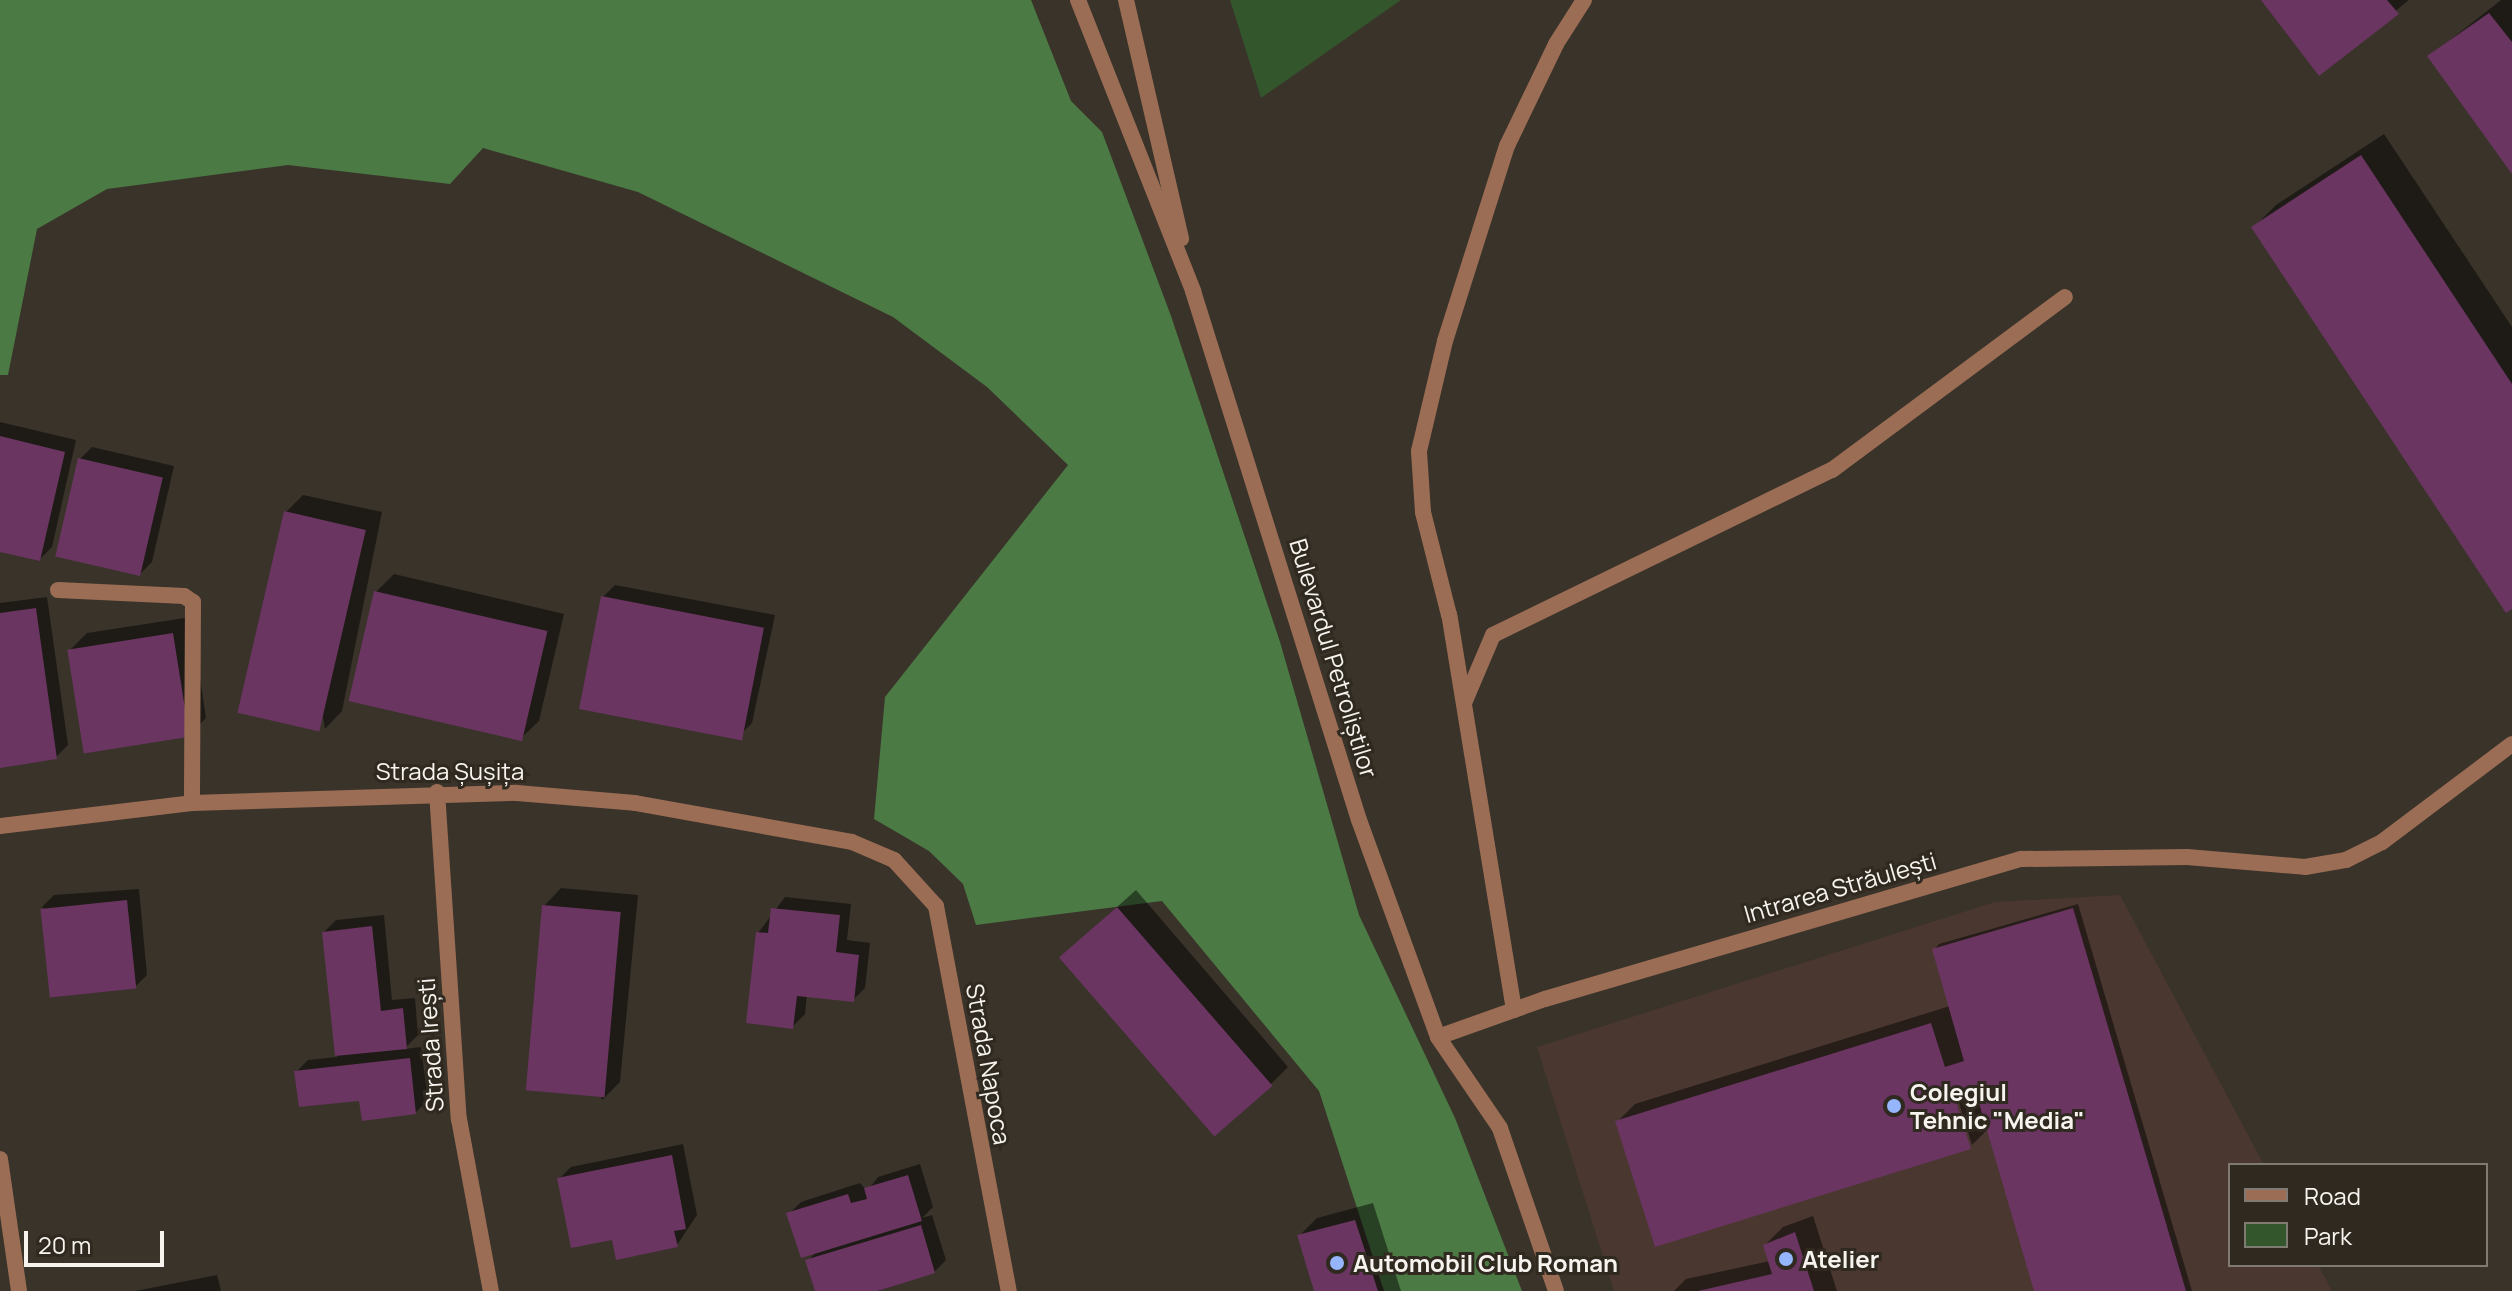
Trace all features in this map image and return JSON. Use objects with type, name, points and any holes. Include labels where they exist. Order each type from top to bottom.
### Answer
[{"type":"street","name":"Bulevardul Petroliștilor","points":[[1078,0],[1193,291],[1359,820],[1438,1037]]},
{"type":"street","name":"Bulevardul Petroliștilor","points":[[1126,0],[1193,291]]},
{"type":"street","points":[[1514,1010],[1463,704],[1423,512],[1419,451],[1445,341],[1507,146],[1556,44],[1584,0]]},
{"type":"street","points":[[1463,704],[1493,635],[1832,470],[2065,297]]},
{"type":"street","points":[[58,590],[184,596],[193,602],[192,803]]},
{"type":"street","name":"Intrarea Străulești","points":[[1438,1037],[1514,1010],[2022,859],[2187,857],[2305,867],[2346,860],[2382,842],[2512,744]]},
{"type":"street","name":"Strada Șușița","points":[[0,826],[192,803],[437,792],[635,803],[852,842],[894,860]]},
{"type":"street","name":"Strada Irești","points":[[437,792],[459,1119],[491,1291]]},
{"type":"street","name":"Strada Napoca","points":[[894,860],[936,906],[1009,1291]]},
{"type":"street","points":[[1438,1037],[1500,1128],[1556,1291]]},
{"type":"street","points":[[0,1159],[19,1291]]},
{"type":"shaded area","name":"Colegiul Tehnic \"Media\"","points":[[2120,895],[2263,1163],[2228,1163],[2228,1267],[2319,1267],[2332,1291],[1614,1291],[1537,1047],[1995,902]]},
{"type":"green space","points":[[0,0],[1031,0],[1071,101],[1102,132],[1171,316],[1280,642],[1359,915],[1455,1118],[1522,1291],[1384,1291],[1319,1091],[1162,901],[976,925],[963,884],[929,851],[874,819],[885,697],[1068,465],[987,387],[893,317],[638,192],[483,148],[450,184],[288,165],[107,189],[37,229],[8,375],[0,375]]},
{"type":"green space","points":[[1230,0],[1401,0],[1261,98]]},
{"type":"building","points":[[2261,0],[2387,0],[2399,14],[2319,76]]},
{"type":"building","points":[[2489,13],[2512,42],[2512,174],[2427,56]]},
{"type":"building","points":[[2361,155],[2512,384],[2512,609],[2506,613],[2251,227]]},
{"type":"building","points":[[0,436],[65,452],[40,561],[0,552]]},
{"type":"building","points":[[78,458],[163,478],[140,576],[55,556]]},
{"type":"building","points":[[284,511],[366,530],[319,732],[237,713]]},
{"type":"building","points":[[374,591],[547,631],[522,741],[349,701]]},
{"type":"building","points":[[601,596],[764,628],[742,741],[579,709]]},
{"type":"building","points":[[36,608],[57,759],[0,768],[0,613]]},
{"type":"building","points":[[173,633],[189,737],[84,753],[67,650]]},
{"type":"building","points":[[127,900],[136,989],[50,998],[40,909]]},
{"type":"building","points":[[542,905],[621,912],[604,1097],[526,1090]]},
{"type":"building","points":[[1117,907],[1272,1086],[1214,1136],[1059,958]]},
{"type":"building","points":[[771,908],[840,915],[836,952],[859,955],[854,1002],[797,996],[793,1029],[746,1023],[756,932],[768,933]]},
{"type":"building","points":[[2073,908],[2186,1291],[2034,1291],[1974,1086],[1953,1092],[1971,1149],[1655,1247],[1615,1121],[1931,1023],[1945,1067],[1964,1061],[1932,949]]},
{"type":"building","points":[[372,926],[381,1011],[403,1008],[407,1049],[335,1056],[322,932]]},
{"type":"building","points":[[410,1058],[416,1114],[362,1121],[359,1101],[299,1107],[294,1071]]},
{"type":"building","points":[[672,1155],[686,1229],[674,1231],[678,1247],[616,1260],[612,1240],[571,1248],[557,1178]]},
{"type":"building","points":[[908,1175],[922,1221],[801,1258],[786,1213],[848,1194],[851,1203],[867,1199],[864,1188]]},
{"type":"building","name":"Automobil Club Roman","points":[[1355,1220],[1378,1291],[1314,1291],[1297,1235]]},
{"type":"building","points":[[921,1225],[935,1273],[878,1291],[815,1291],[805,1260]]},
{"type":"building","name":"Atelier","points":[[1795,1232],[1814,1291],[1698,1291],[1772,1274],[1763,1245]]},
{"type":"place","name":"Colegiul Tehnic \"Media\"","points":[[1894,1106]]},
{"type":"place","name":"Atelier","points":[[1786,1259]]},
{"type":"place","name":"Automobil Club Roman","points":[[1337,1263]]}]
